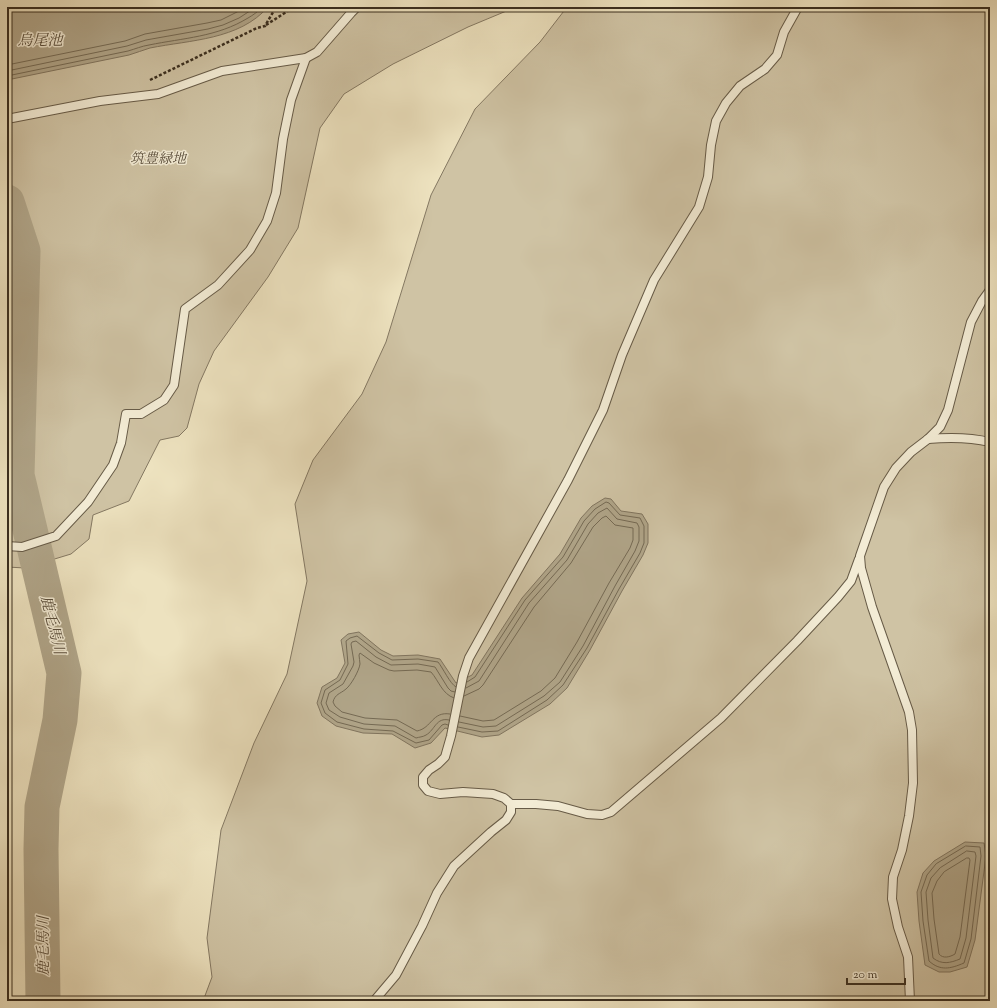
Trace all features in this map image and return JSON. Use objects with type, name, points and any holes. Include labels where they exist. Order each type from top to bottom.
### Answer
[{"type":"lane","points":[[7,118],[100,101],[158,94],[222,72],[306,58],[317,52],[357,7]]},
{"type":"lane","points":[[798,7],[784,32],[777,55],[765,69],[740,86],[726,104],[716,121],[711,145],[708,177],[699,207],[654,280],[622,355],[603,410],[568,480],[469,658],[463,676],[451,736],[445,757],[422,777],[423,785],[428,791],[440,794],[463,792],[493,794],[504,798],[511,804],[558,806],[587,814],[602,815],[611,812],[721,718],[798,641],[851,581],[884,487],[896,468],[911,452],[928,439],[940,427],[948,410],[971,322],[982,301],[990,290]]},
{"type":"lane","points":[[7,546],[22,547],[56,536],[88,502],[113,465],[120,443],[126,414],[141,414],[164,400],[174,385],[185,309],[218,285],[250,250],[267,221],[276,193],[283,138],[291,100],[306,58]]},
{"type":"lane","points":[[928,439],[946,437],[972,438],[990,442]]},
{"type":"lane","points":[[860,556],[861,568],[872,607],[909,712],[912,730],[913,783],[909,816],[902,850],[893,877],[892,899],[898,927],[908,957],[910,1001]]},
{"type":"lane","points":[[374,1001],[396,976],[437,893],[454,866],[506,820],[511,812],[511,804]]},
{"type":"path","points":[[264,26],[276,7]]},
{"type":"path","points":[[143,83],[264,26],[294,7]]},
{"type":"green space","name":"筑豊緑地","points":[[7,7],[516,7],[468,27],[393,64],[344,94],[320,128],[298,228],[268,277],[214,351],[199,384],[187,428],[179,436],[160,440],[129,501],[93,515],[89,539],[71,554],[25,568],[7,567]]},
{"type":"green space","points":[[567,7],[990,7],[990,1001],[203,1001],[212,977],[207,938],[221,830],[254,743],[287,674],[307,581],[295,504],[313,460],[362,394],[386,342],[431,195],[475,109],[540,42]]},
{"type":"water","name":"烏尾池","points":[[7,7],[268,7],[256,18],[243,26],[213,37],[150,48],[129,55],[7,80]]},
{"type":"water","points":[[605,498],[611,499],[621,511],[642,514],[648,524],[648,543],[643,555],[590,650],[567,688],[550,704],[499,735],[482,737],[445,728],[431,743],[415,748],[392,734],[363,733],[336,726],[322,716],[317,703],[322,687],[337,678],[345,663],[341,640],[348,634],[359,632],[381,650],[393,656],[418,655],[440,659],[456,683],[472,675],[522,598],[560,554],[581,518],[592,506]]},
{"type":"water","points":[[965,842],[984,843],[986,856],[975,940],[967,967],[950,972],[939,972],[925,965],[917,892],[923,873],[934,861]]},
{"type":"waterway","name":"鹿毛馬川","points":[[7,202],[23,251],[17,475],[64,673],[60,720],[42,807],[41,849],[43,1001]]}]
